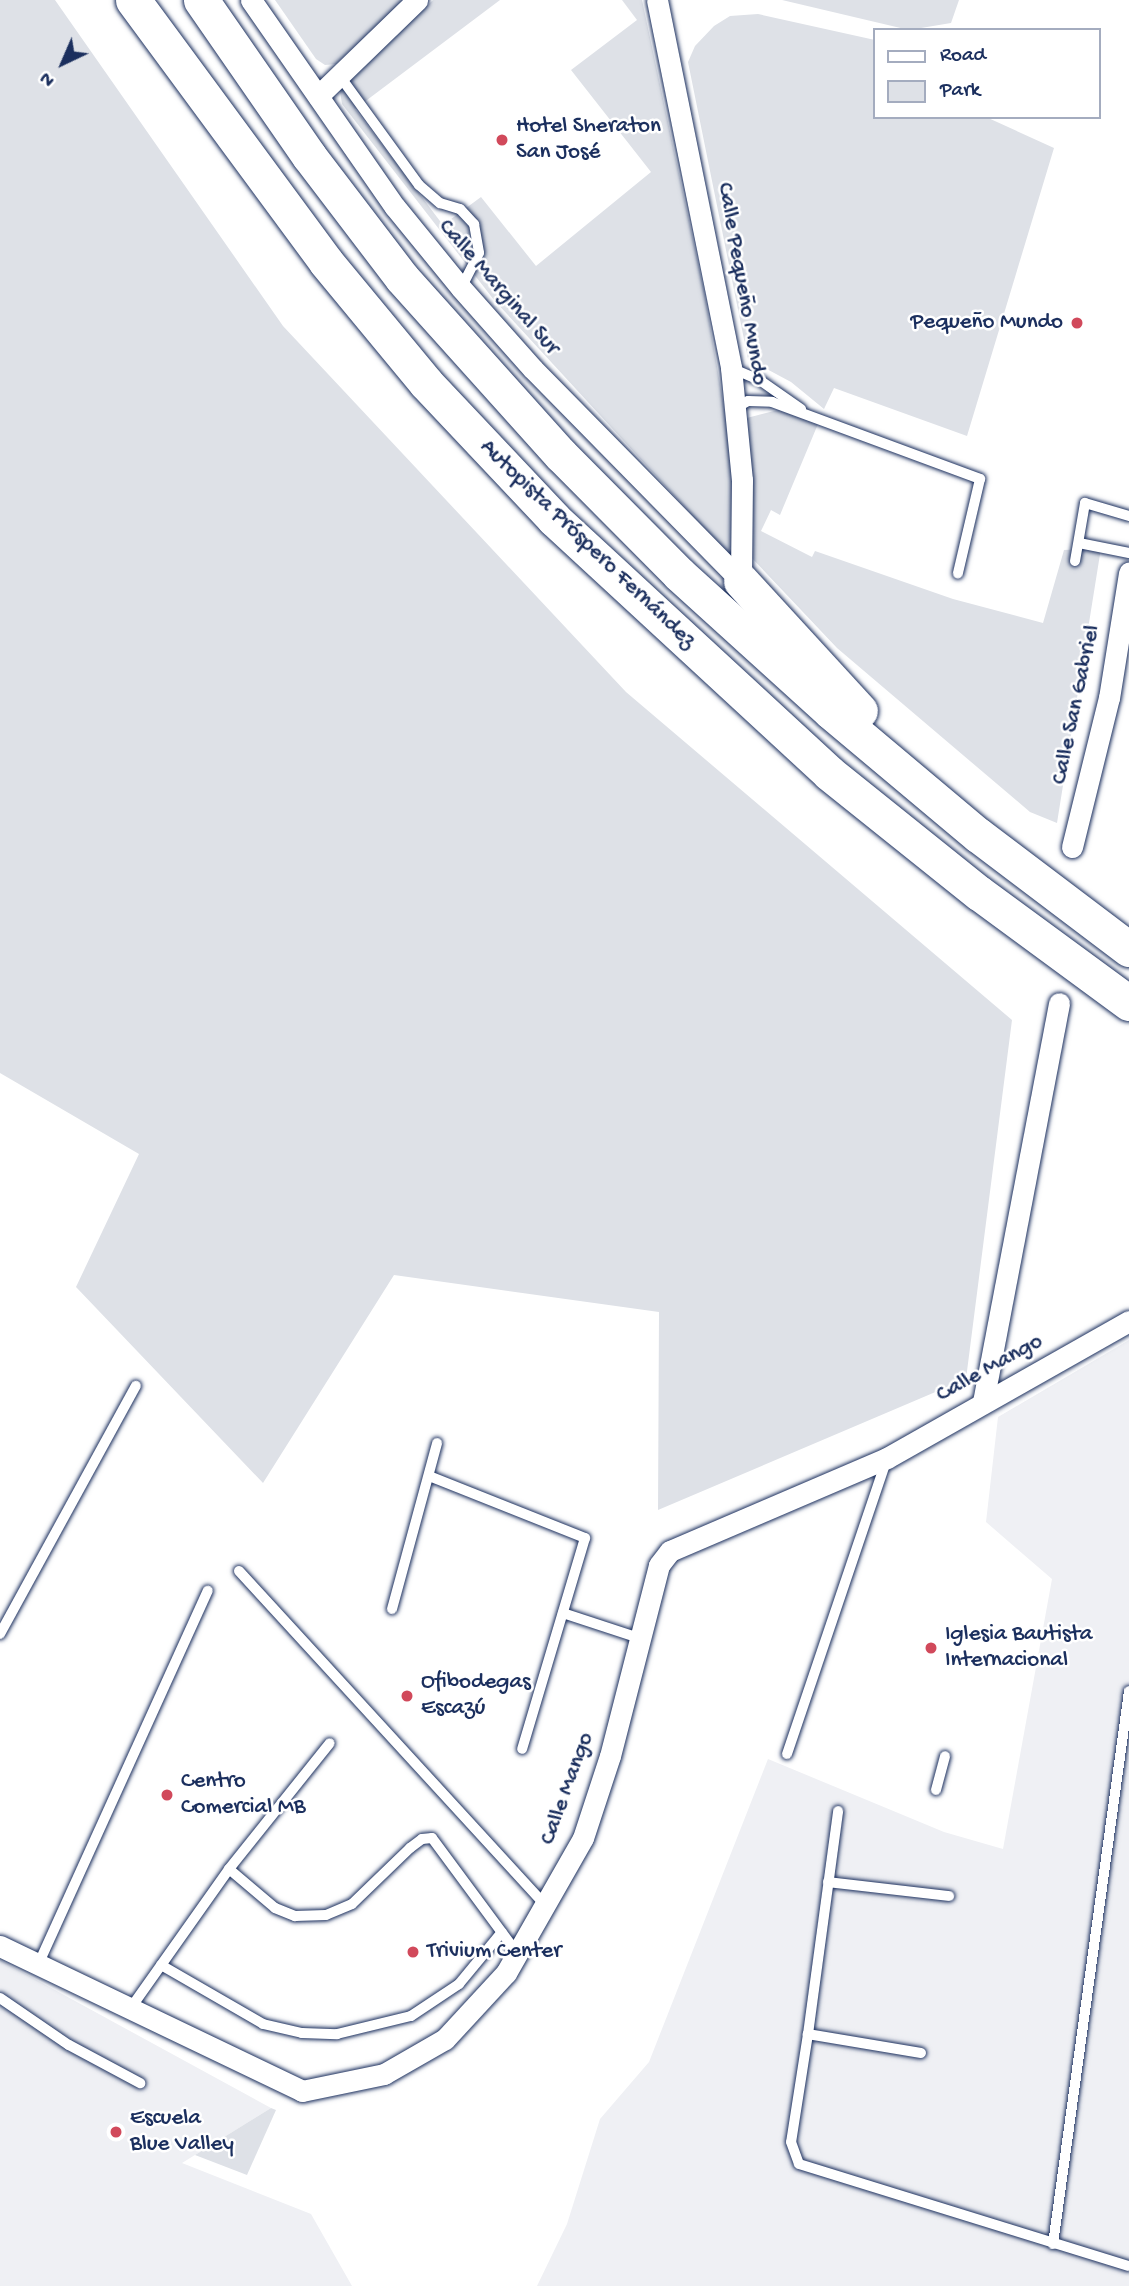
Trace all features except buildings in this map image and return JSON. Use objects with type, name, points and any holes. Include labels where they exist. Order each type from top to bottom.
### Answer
[{"type":"highway","name":"Autopista Próspero Fernández","points":[[133,0],[335,272],[426,383],[554,519],[829,773],[979,894],[1129,1003]]},
{"type":"highway","name":"Autopista Próspero Fernández","points":[[201,0],[309,156],[401,278],[561,455],[719,610],[978,835],[1129,949]]},
{"type":"highway","points":[[741,581],[978,835]]},
{"type":"street","name":"Calle Marginal Sur","points":[[251,0],[395,208],[461,288],[533,369],[741,581]]},
{"type":"street","points":[[318,96],[417,0]]},
{"type":"street","name":"Calle Pequeño Mundo","points":[[657,0],[732,368],[741,480],[741,581]]},
{"type":"street","name":"Calle San Gabriel","points":[[1072,847],[1109,698],[1129,573]]},
{"type":"street","points":[[983,1402],[1059,1003]]},
{"type":"street","name":"Calle Mango","points":[[0,1945],[129,2011],[302,2091],[330,2088],[384,2074],[445,2039],[506,1973],[583,1838],[642,1639],[659,1566],[670,1551],[887,1458],[1129,1321]]},
{"type":"lane","points":[[339,75],[419,185],[440,203],[460,209],[474,224],[479,253],[461,288]]},
{"type":"lane","points":[[732,368],[761,381],[821,422]]},
{"type":"lane","points":[[736,408],[748,401],[772,402],[979,479],[958,573]]},
{"type":"lane","points":[[1075,561],[1085,503],[1129,516]]},
{"type":"lane","points":[[1079,543],[1129,553]]},
{"type":"lane","points":[[0,1634],[135,1386]]},
{"type":"lane","points":[[392,1609],[437,1443]]},
{"type":"lane","points":[[787,1754],[887,1458]]},
{"type":"lane","points":[[429,1476],[585,1538],[522,1749]]},
{"type":"lane","points":[[239,1571],[545,1905]]},
{"type":"lane","points":[[38,1965],[208,1591]]},
{"type":"lane","points":[[563,1613],[642,1639]]},
{"type":"lane","points":[[1053,2244],[1129,1691]]},
{"type":"lane","points":[[129,2011],[229,1869],[330,1743]]},
{"type":"lane","points":[[936,1790],[945,1756]]},
{"type":"lane","points":[[838,1811],[791,2142],[799,2164],[1129,2266]]},
{"type":"lane","points":[[229,1869],[275,1908],[295,1916],[326,1915],[352,1904],[410,1848],[422,1839],[432,1838],[517,1952]]},
{"type":"lane","points":[[828,1882],[949,1896]]},
{"type":"lane","points":[[161,1965],[262,2024],[302,2033],[337,2034],[411,2016],[460,1984],[502,1932]]},
{"type":"lane","points":[[0,1998],[68,2045],[140,2084]]},
{"type":"lane","points":[[808,2034],[921,2053]]},
{"type":"shaded area","points":[[1129,1340],[1129,2286],[537,2286],[567,2224],[600,2119],[649,2062],[768,1759],[944,1832],[1003,1849],[1052,1579],[986,1522],[998,1417]]},
{"type":"shaded area","name":"Escuela Blue Valley","points":[[0,1960],[271,2108],[182,2163],[311,2214],[352,2286],[0,2286]]},
{"type":"green space","points":[[0,0],[55,0],[283,326],[626,692],[1012,1020],[966,1379],[658,1510],[659,1312],[394,1275],[263,1483],[76,1287],[139,1154],[0,1073]]},
{"type":"green space","points":[[275,0],[404,0],[336,64],[325,65],[316,59]]},
{"type":"green space","points":[[433,0],[500,0],[355,109],[443,225],[481,197],[536,266],[651,172],[571,70],[637,20],[622,0],[642,0],[704,291],[731,448],[733,544],[727,553],[494,300],[342,104],[340,91]]},
{"type":"green space","points":[[782,0],[959,0],[951,23],[901,28]]},
{"type":"green space","points":[[758,14],[874,40],[874,119],[990,119],[1054,148],[967,436],[834,388],[824,409],[791,382],[748,359],[688,62],[695,46],[714,26],[730,16]]},
{"type":"green space","points":[[778,410],[818,424],[780,515],[771,510],[761,531],[812,557],[815,551],[953,599],[1043,623],[1064,550],[1101,548],[1057,823],[1030,812],[837,648],[749,555],[743,419]]},
{"type":"green space","points":[[271,2108],[276,2110],[247,2175],[195,2155]]},
{"type":"place","name":"Hotel Sheraton San José","points":[[502,140]]},
{"type":"place","name":"Pequeño Mundo","points":[[1077,323]]},
{"type":"place","name":"Iglesia Bautista Internacional","points":[[931,1648]]},
{"type":"place","name":"Ofibodegas Escazú","points":[[407,1696]]},
{"type":"place","name":"Centro Comercial MB","points":[[167,1795]]},
{"type":"place","name":"Trivium Center","points":[[413,1952]]},
{"type":"place","name":"Escuela Blue Valley","points":[[116,2132]]}]
